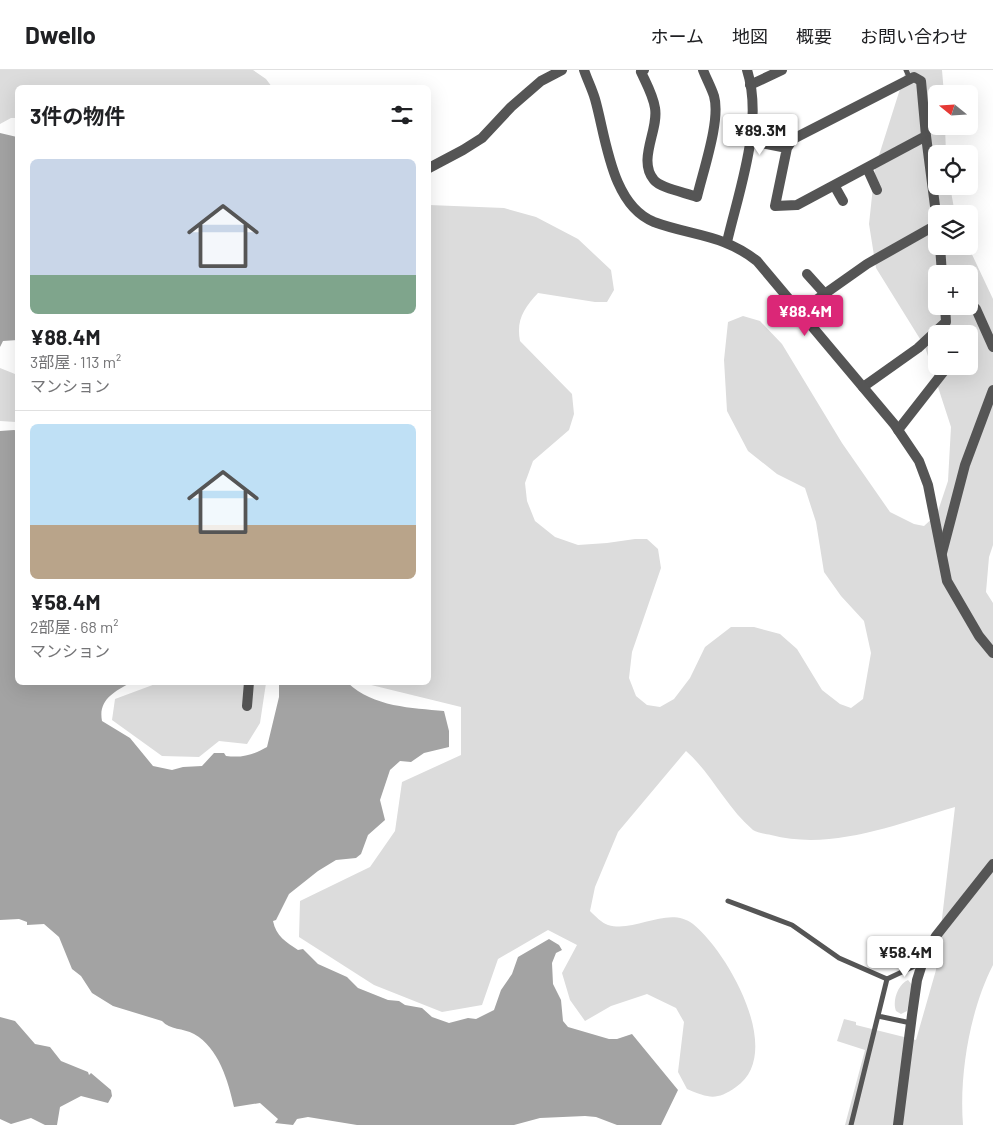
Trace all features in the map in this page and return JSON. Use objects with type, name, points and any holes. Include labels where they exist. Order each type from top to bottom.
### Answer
[{"type":"street","points":[[431,167],[482,138],[511,107],[541,81],[562,70]]},
{"type":"street","points":[[584,70],[594,97],[615,179],[628,203],[653,222],[727,242],[742,249],[757,261],[898,430],[919,461],[928,486],[947,581],[979,636],[993,653]]},
{"type":"street","points":[[644,70],[641,72],[652,95],[656,109],[647,158],[649,171],[654,181],[697,196],[716,110],[714,96],[703,70]]},
{"type":"street","points":[[727,242],[750,141],[753,115],[747,70]]},
{"type":"street","points":[[750,86],[782,70]]},
{"type":"street","points":[[926,136],[797,205],[775,206],[787,148],[793,139],[908,74],[921,81],[935,205]]},
{"type":"street","points":[[750,141],[787,148]]},
{"type":"street","points":[[867,168],[877,190]]},
{"type":"street","points":[[834,185],[844,201]]},
{"type":"street","points":[[800,312],[867,264],[928,230]]},
{"type":"street","points":[[808,274],[825,294]]},
{"type":"street","points":[[978,313],[993,347]]},
{"type":"street","points":[[863,387],[918,348],[946,322],[946,315]]},
{"type":"street","points":[[898,430],[941,375]]},
{"type":"street","points":[[942,553],[966,465],[993,390]]},
{"type":"street","points":[[248,706],[249,685]]},
{"type":"street","points":[[898,1125],[911,1023],[918,980],[924,961],[936,936],[993,864]]},
{"type":"lane","points":[[728,900],[792,926],[839,958],[887,979],[924,961]]},
{"type":"lane","points":[[851,1125],[887,979]]},
{"type":"lane","points":[[878,1016],[911,1023]]},
{"type":"shaded area","points":[[0,70],[253,70],[266,79],[270,85],[15,85],[15,118],[0,124]]},
{"type":"shaded area","points":[[906,70],[942,70],[943,85],[928,85],[928,135],[945,135],[946,145],[928,145],[928,195],[952,195],[953,205],[928,205],[928,255],[972,255],[977,265],[928,265],[928,315],[978,315],[978,267],[993,299],[993,545],[989,557],[986,592],[993,603],[993,965],[978,1002],[968,1043],[963,1085],[963,1125],[845,1125],[865,1050],[837,1041],[844,1019],[856,1022],[856,1025],[916,1040],[936,970],[955,807],[887,828],[841,838],[794,839],[764,834],[753,830],[743,821],[704,770],[686,751],[618,832],[595,887],[590,911],[608,925],[630,926],[673,917],[693,924],[707,937],[721,956],[735,978],[746,1003],[753,1028],[755,1051],[750,1071],[736,1087],[718,1096],[707,1096],[687,1089],[678,1072],[684,1022],[676,1008],[647,994],[611,1006],[585,1021],[570,1000],[562,973],[577,945],[548,930],[498,959],[482,1005],[442,1012],[374,985],[299,937],[300,901],[370,867],[395,831],[402,782],[461,755],[461,707],[371,685],[431,685],[431,205],[504,208],[536,217],[578,239],[611,270],[614,290],[607,302],[595,302],[538,293],[522,315],[519,327],[520,341],[572,394],[574,414],[569,430],[533,461],[525,483],[527,501],[535,521],[555,537],[578,545],[647,539],[658,549],[661,568],[632,652],[629,678],[636,696],[647,705],[660,707],[674,699],[690,678],[705,647],[731,627],[754,627],[780,634],[797,649],[822,690],[840,704],[851,708],[863,699],[871,653],[864,621],[841,596],[824,572],[816,522],[805,488],[777,474],[748,451],[727,411],[724,360],[728,322],[743,316],[760,321],[782,344],[842,443],[890,512],[914,524],[924,526],[937,514],[948,481],[951,427],[934,375],[978,375],[978,325],[928,325],[928,356],[925,347],[876,268],[869,224],[875,168]]},
{"type":"shaded area","points":[[0,133],[15,137],[15,340],[3,341],[0,347]]},
{"type":"shaded area","points":[[0,368],[15,374],[15,422],[0,421]]},
{"type":"shaded area","points":[[15,430],[15,685],[127,685],[113,693],[105,702],[102,707],[102,721],[130,738],[153,766],[172,770],[183,767],[202,766],[214,753],[224,753],[226,756],[237,757],[252,754],[267,747],[279,697],[279,685],[350,685],[358,691],[381,702],[444,711],[449,731],[449,747],[424,753],[411,762],[400,761],[390,770],[380,800],[385,820],[368,835],[361,854],[356,858],[336,860],[318,871],[289,894],[276,920],[273,921],[276,931],[289,944],[298,950],[303,949],[318,964],[347,977],[358,988],[388,1000],[399,1001],[405,1005],[422,1008],[432,1017],[449,1023],[468,1018],[476,1019],[494,1010],[501,990],[512,974],[518,957],[549,939],[559,945],[562,950],[556,953],[552,963],[553,984],[561,1000],[563,1021],[568,1027],[609,1039],[617,1039],[632,1034],[678,1090],[661,1125],[617,1125],[596,1117],[585,1116],[540,1118],[514,1125],[357,1125],[308,1117],[297,1119],[293,1125],[275,1123],[278,1119],[260,1103],[234,1107],[221,1066],[216,1056],[203,1040],[194,1034],[169,1026],[162,1021],[113,1006],[92,993],[81,976],[72,969],[59,937],[44,924],[27,925],[27,922],[19,919],[0,920],[0,431]]},
{"type":"shaded area","points":[[153,685],[266,685],[260,723],[247,744],[219,741],[199,757],[162,756],[112,720],[115,699]]},
{"type":"shaded area","points":[[908,980],[913,986],[907,1011],[901,1014],[896,1011],[895,998],[901,985]]},
{"type":"shaded area","points":[[0,1017],[15,1021],[35,1044],[50,1047],[61,1061],[88,1072],[89,1075],[91,1073],[111,1090],[112,1096],[108,1103],[81,1096],[60,1107],[57,1125],[45,1125],[31,1118],[11,1124],[0,1119]]}]
